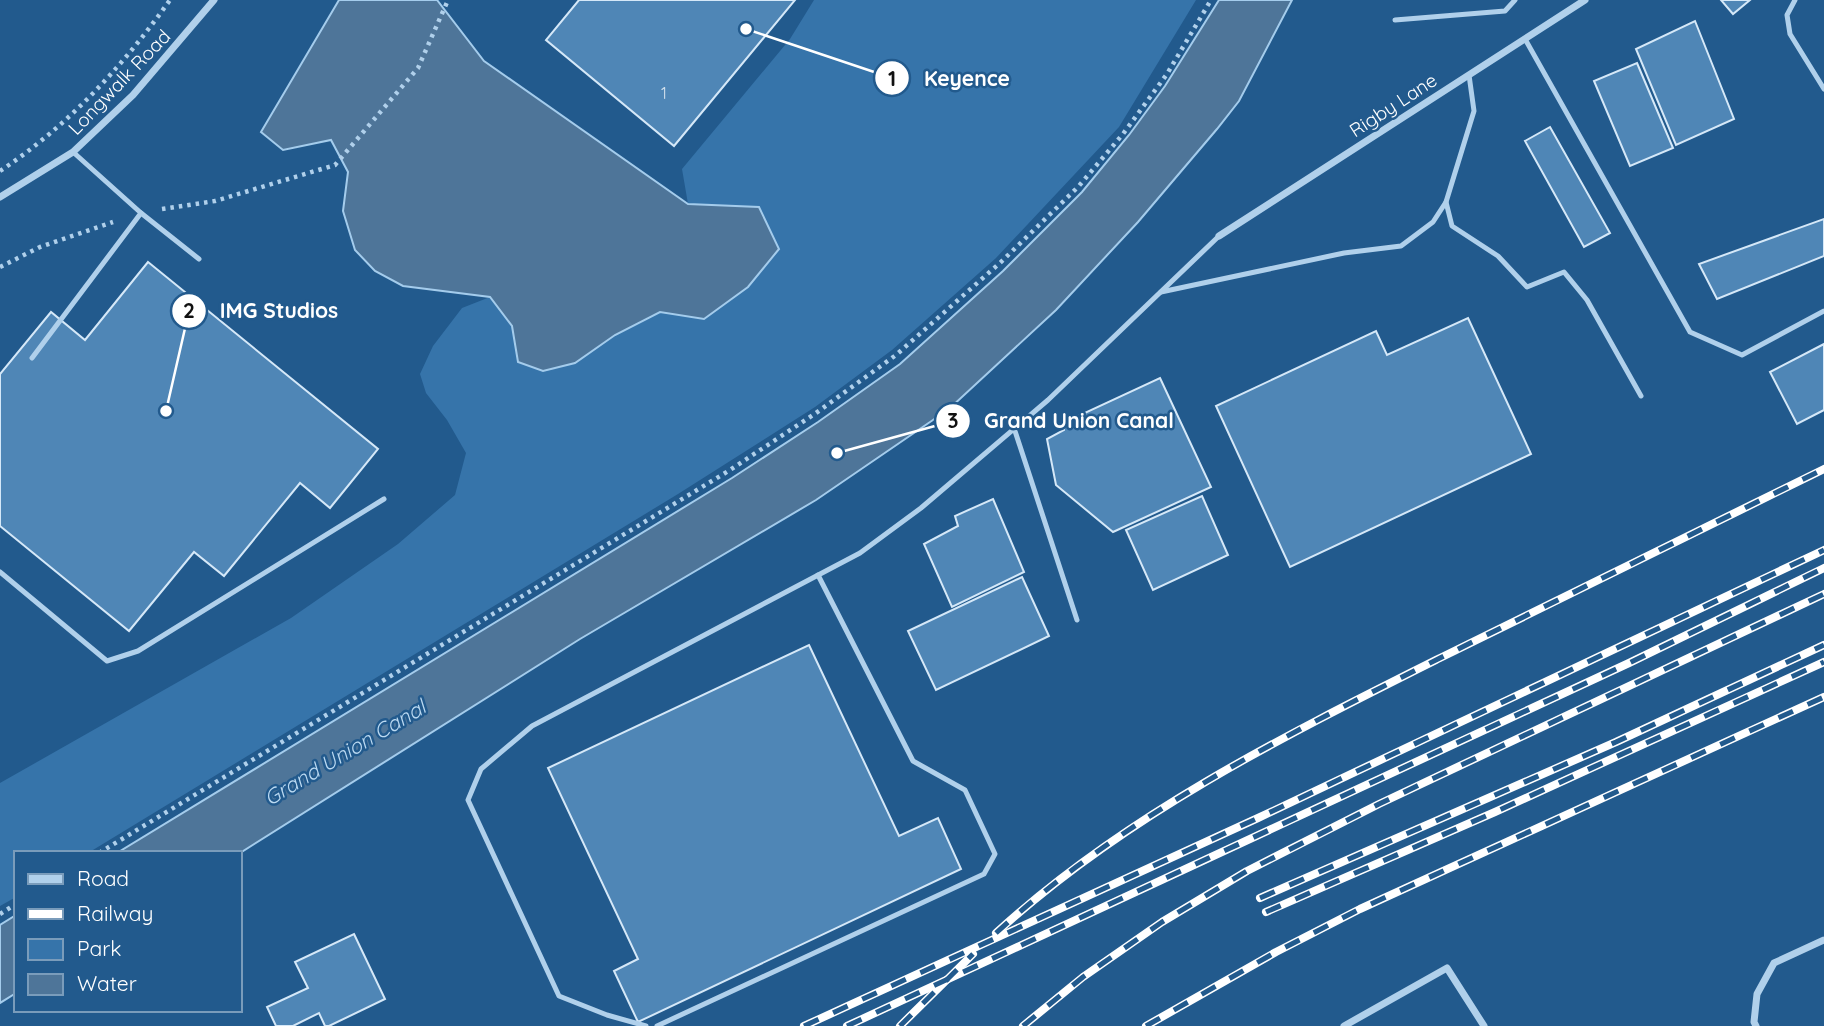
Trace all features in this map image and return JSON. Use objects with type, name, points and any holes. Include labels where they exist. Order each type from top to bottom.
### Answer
[{"type":"street","name":"Longwalk Road","points":[[0,197],[73,152],[133,95],[214,0]]},
{"type":"street","name":"Rigby Lane","points":[[1219,236],[1585,0]]},
{"type":"street","points":[[1756,1026],[1757,994],[1774,963],[1824,940]]},
{"type":"street","points":[[1344,1026],[1447,968],[1483,1026]]},
{"type":"lane","points":[[1395,20],[1505,12],[1514,0]]},
{"type":"lane","points":[[1795,0],[1787,15],[1790,34],[1824,89]]},
{"type":"lane","points":[[1525,39],[1690,332],[1742,355],[1824,311]]},
{"type":"lane","points":[[1160,292],[1344,253],[1401,246],[1433,222],[1446,202],[1474,111],[1469,75]]},
{"type":"lane","points":[[73,152],[141,213],[199,259]]},
{"type":"lane","points":[[1446,202],[1452,226],[1498,257],[1527,286],[1563,272],[1587,300],[1641,396]]},
{"type":"lane","points":[[32,358],[141,213]]},
{"type":"lane","points":[[646,1026],[607,1015],[559,996],[468,800],[481,769],[532,726],[860,553],[921,508],[1014,428],[1135,319],[1219,236]]},
{"type":"lane","points":[[1014,428],[1077,620]]},
{"type":"lane","points":[[0,572],[107,661],[138,652],[384,499]]},
{"type":"lane","points":[[657,1026],[984,874],[995,854],[965,790],[913,761],[818,575]]},
{"type":"path","points":[[0,171],[70,117],[118,67],[170,0]]},
{"type":"path","points":[[0,267],[40,247],[141,213],[215,201],[335,165],[418,68],[447,0]]},
{"type":"path","points":[[102,851],[730,470],[897,355],[1001,262],[1078,187],[1123,134],[1167,74],[1211,0]]},
{"type":"green space","points":[[814,0],[1196,0],[1119,127],[996,258],[892,350],[815,407],[678,494],[91,851],[14,851],[14,898],[0,906],[0,783],[291,618],[398,544],[455,495],[466,453],[447,420],[426,393],[420,374],[433,346],[462,308],[490,297],[512,326],[518,362],[575,363],[615,335],[660,312],[704,319],[759,208],[688,204],[682,169],[790,39]]},
{"type":"water","points":[[339,0],[437,0],[484,61],[688,204],[759,207],[779,249],[748,287],[704,319],[660,312],[615,335],[575,363],[543,371],[518,362],[512,326],[490,297],[403,286],[375,271],[355,250],[343,211],[348,172],[331,140],[283,150],[261,132]]},
{"type":"water","points":[[1219,0],[1292,0],[1239,101],[1217,129],[1138,222],[1056,310],[949,409],[816,500],[580,639],[242,852],[120,851],[732,478],[900,364],[1003,271],[1082,192],[1165,86]]},
{"type":"water","points":[[14,916],[14,994],[0,1003],[0,925]]},
{"type":"building","points":[[579,0],[795,0],[674,146],[546,40]]},
{"type":"building","points":[[1721,0],[1750,0],[1733,14]]},
{"type":"building","points":[[1695,21],[1734,119],[1676,145],[1636,49]]},
{"type":"building","points":[[1637,63],[1673,148],[1630,166],[1594,81]]},
{"type":"building","points":[[1550,127],[1610,233],[1584,247],[1525,141]]},
{"type":"building","points":[[1824,219],[1824,256],[1717,299],[1699,264]]},
{"type":"building","points":[[148,262],[378,449],[330,508],[300,483],[224,576],[194,552],[129,631],[0,526],[0,374],[51,312],[85,340]]},
{"type":"building","points":[[1468,318],[1531,454],[1290,567],[1216,406],[1376,331],[1387,355]]},
{"type":"building","points":[[1824,344],[1824,410],[1797,424],[1770,372]]},
{"type":"building","points":[[1160,378],[1211,487],[1113,532],[1056,485],[1047,439],[1064,430],[1063,423]]},
{"type":"building","points":[[1202,496],[1228,555],[1153,590],[1126,530]]},
{"type":"building","points":[[993,499],[1024,572],[952,607],[924,544],[958,526],[955,516]]},
{"type":"building","points":[[1022,577],[1049,636],[936,690],[908,631]]},
{"type":"building","points":[[809,645],[899,836],[938,818],[961,869],[638,1022],[614,971],[638,959],[548,768]]},
{"type":"building","points":[[354,934],[385,999],[329,1026],[325,1026],[319,1013],[293,1026],[276,1026],[267,1007],[308,988],[295,962]]},
{"type":"railway","points":[[996,933],[1098,851],[1208,780],[1265,748],[1440,658],[1824,469]]},
{"type":"railway","points":[[804,1026],[1258,818],[1824,550]]},
{"type":"railway","points":[[847,1026],[1629,663],[1824,568]]},
{"type":"railway","points":[[1023,1026],[1083,977],[1162,922],[1247,871],[1379,804],[1824,594]]},
{"type":"railway","points":[[1260,898],[1616,742],[1824,645]]},
{"type":"railway","points":[[1266,912],[1495,812],[1824,662]]},
{"type":"railway","points":[[1146,1026],[1276,952],[1360,909],[1824,697]]},
{"type":"railway","points":[[900,1026],[973,954]]},
{"type":"place","name":"Keyence","points":[[746,29]]},
{"type":"place","name":"IMG Studios","points":[[166,411]]},
{"type":"place","name":"Grand Union Canal","points":[[837,453]]}]
